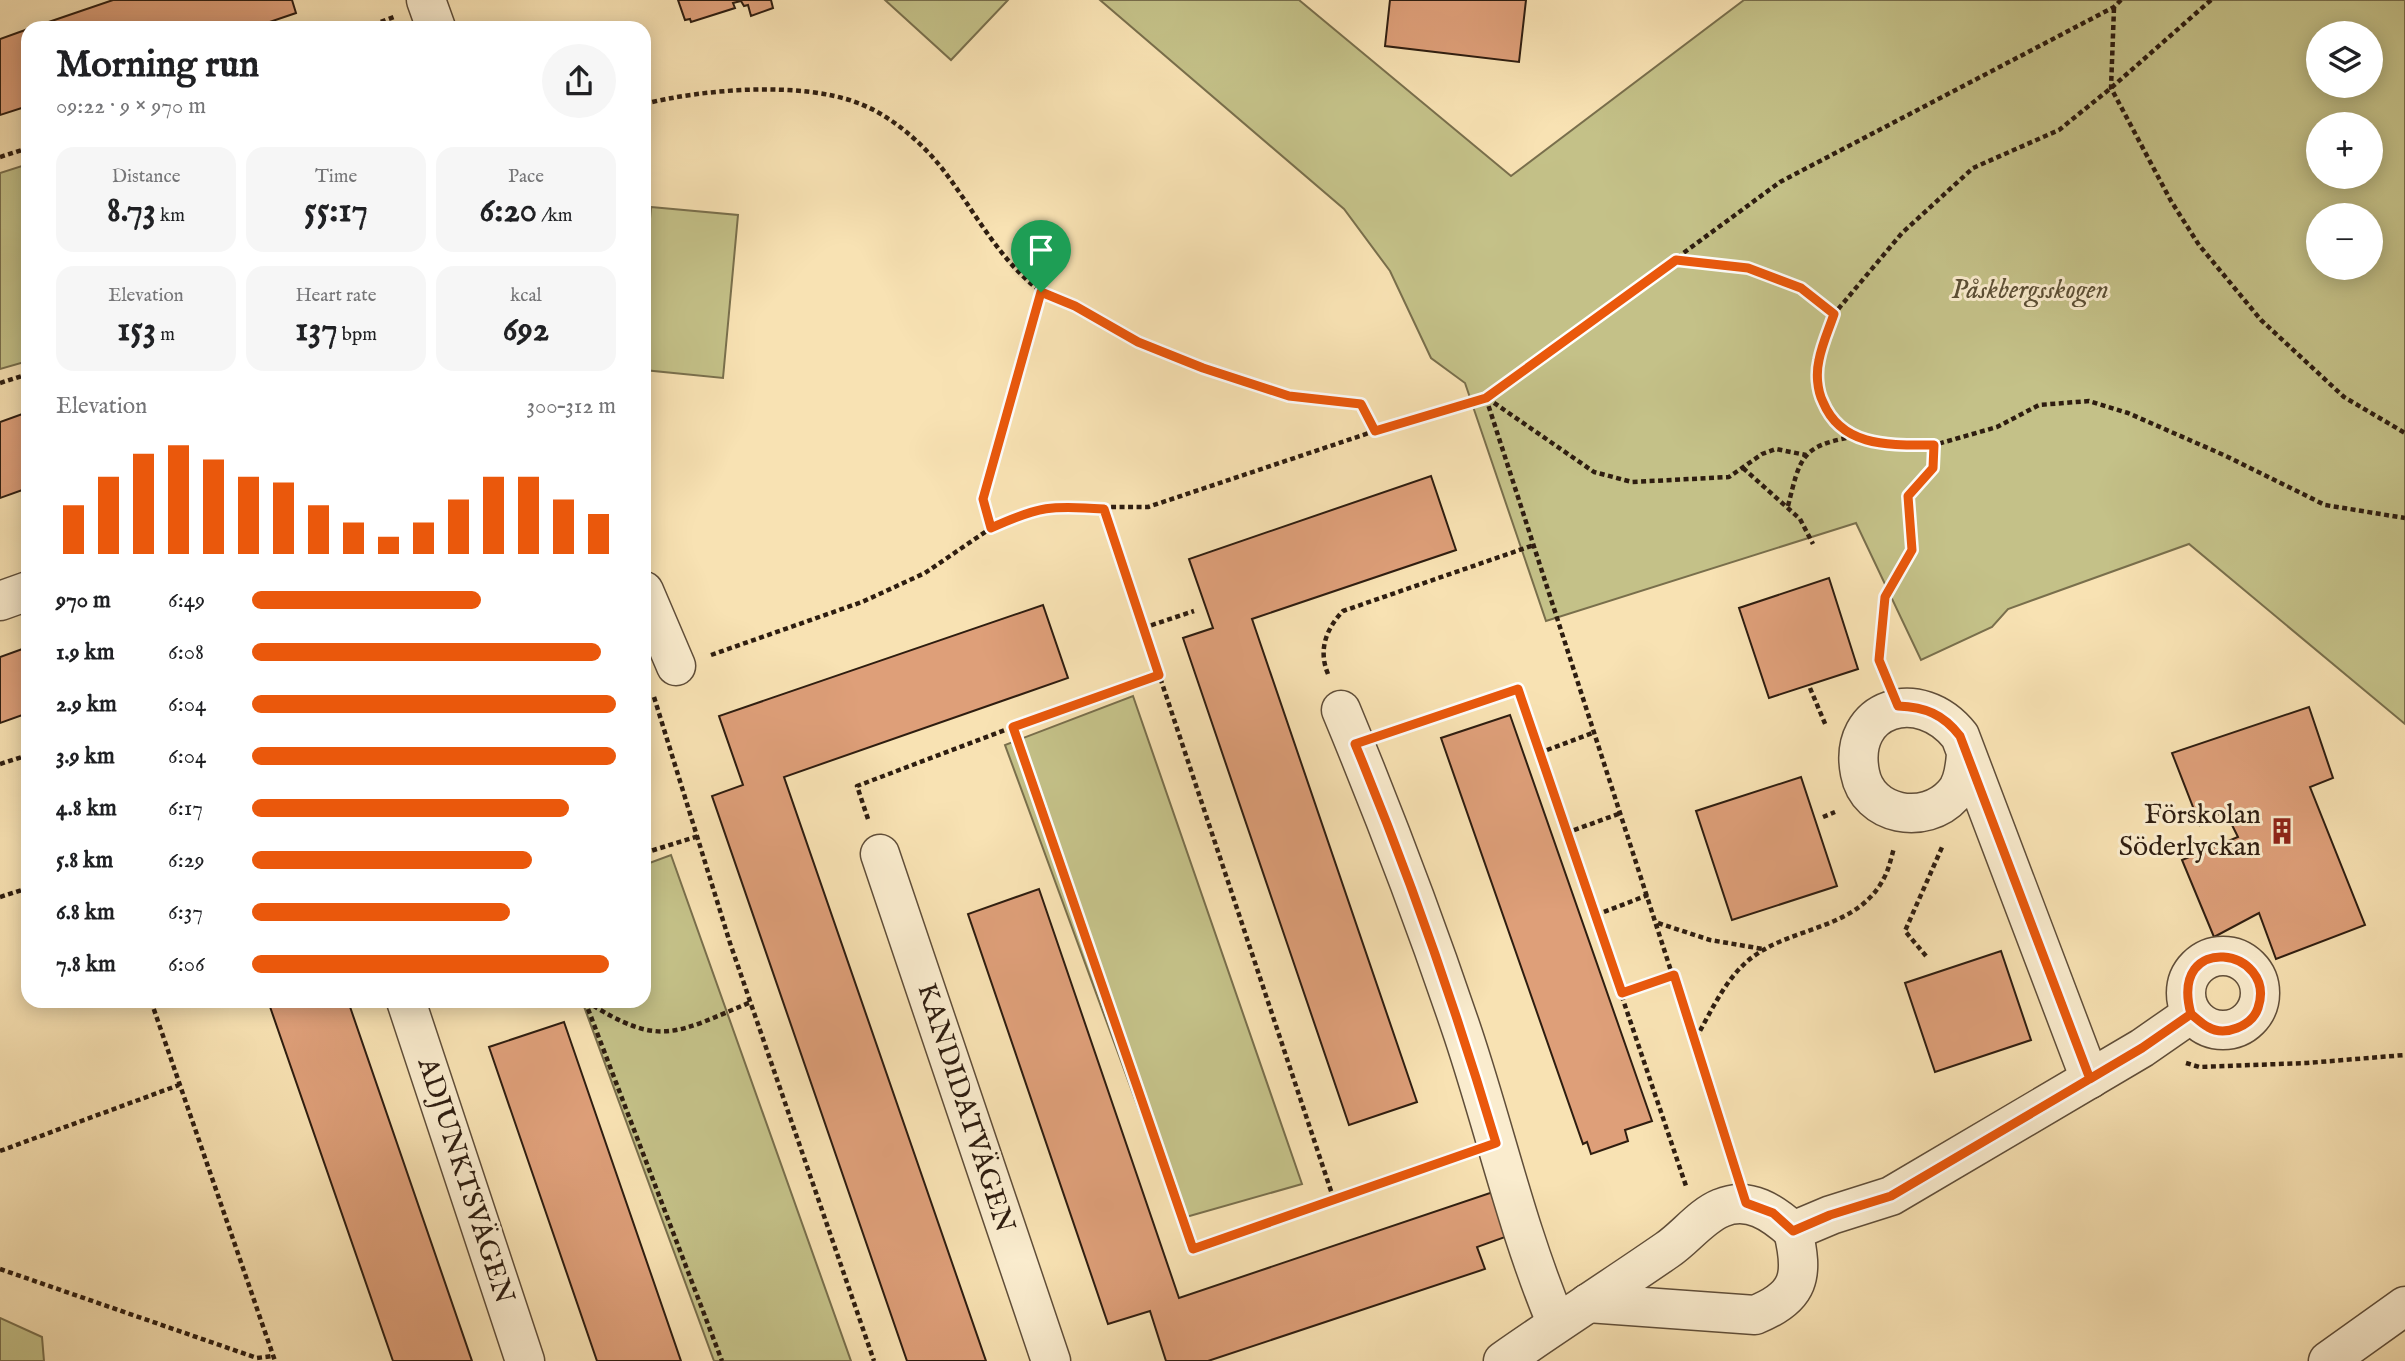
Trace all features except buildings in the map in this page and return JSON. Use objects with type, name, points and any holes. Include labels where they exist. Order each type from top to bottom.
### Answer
[{"type":"street","points":[[426,0],[434,21]]},
{"type":"street","points":[[0,601],[21,594]]},
{"type":"street","points":[[651,607],[676,666]]},
{"type":"street","points":[[1966,754],[1965,769],[1955,794],[1929,810],[1897,813],[1880,803],[1868,791],[1860,773],[1862,736],[1878,717],[1898,706],[1920,707],[1936,713],[1951,724],[1960,736],[2090,1079]]},
{"type":"street","points":[[1341,710],[1377,797],[1463,1034],[1535,1271],[1572,1312],[1755,1315],[1774,1308],[1789,1297],[1797,1276],[1798,1254],[1793,1231],[1773,1213],[1746,1203],[1721,1208],[1680,1241],[1572,1312],[1503,1361]]},
{"type":"street","name":"KANDIDATVÄGEN","points":[[880,854],[1051,1361]]},
{"type":"street","name":"ADJUNKTSVÄGEN","points":[[408,1008],[525,1361]]},
{"type":"street","points":[[1793,1231],[1830,1215],[1891,1196],[2142,1048],[2191,1014]]},
{"type":"street","points":[[2328,1361],[2405,1306]]},
{"type":"path","points":[[651,675],[862,602],[925,572],[991,528],[1027,511],[1049,506],[1104,509],[1148,507],[1375,431],[1486,398],[1780,183],[2114,8],[2121,0]]},
{"type":"path","points":[[1853,437],[1830,419],[1818,392],[1818,361],[1834,314],[1902,233],[1973,168],[2059,130],[2211,0]]},
{"type":"path","points":[[2114,8],[2111,88],[2171,201],[2199,246],[2261,320],[2344,397],[2405,433]]},
{"type":"path","points":[[651,102],[680,95],[740,90],[814,93],[857,102],[906,131],[940,165],[1006,259],[1041,292],[1075,306],[1138,342],[1203,368],[1289,396],[1361,404],[1375,431]]},
{"type":"path","points":[[0,157],[21,150]]},
{"type":"path","points":[[1676,260],[1748,268],[1801,288],[1834,314]]},
{"type":"path","points":[[991,528],[983,499],[1041,292]]},
{"type":"path","points":[[0,383],[21,376]]},
{"type":"path","points":[[1486,398],[1594,472],[1632,482],[1729,477],[1762,454],[1776,449],[1806,454]]},
{"type":"path","points":[[1486,398],[1658,923],[1746,1203]]},
{"type":"path","points":[[1788,506],[1796,473],[1806,454],[1827,442],[1853,437],[1895,445],[1934,445],[1997,427],[2039,405],[2089,401],[2128,413],[2226,456],[2325,505],[2405,518]]},
{"type":"path","points":[[1898,706],[1879,660],[1885,597],[1912,550],[1908,496],[1933,468],[1934,445]]},
{"type":"path","points":[[1743,468],[1800,519],[1813,544]]},
{"type":"path","points":[[1104,509],[1334,1200]]},
{"type":"path","points":[[1341,710],[1325,666],[1323,651],[1330,624],[1343,611],[1534,545]]},
{"type":"path","points":[[1143,628],[1194,611]]},
{"type":"path","points":[[880,854],[857,786],[1159,675]]},
{"type":"path","points":[[651,688],[730,943],[874,1361]]},
{"type":"path","points":[[1355,744],[1518,689],[1699,1224]]},
{"type":"path","points":[[1013,727],[1193,1249],[1496,1143]]},
{"type":"path","points":[[1539,753],[1595,732]]},
{"type":"path","points":[[0,764],[21,757]]},
{"type":"path","points":[[1926,956],[1905,931],[1951,827],[1946,801]]},
{"type":"path","points":[[1566,833],[1622,813]]},
{"type":"path","points":[[1695,1039],[1726,985],[1751,957],[1790,937],[1836,923],[1869,898],[1884,879],[1905,814]]},
{"type":"path","points":[[651,851],[699,836]]},
{"type":"path","points":[[0,897],[21,890]]},
{"type":"path","points":[[1596,915],[1648,895]]},
{"type":"path","points":[[1658,923],[1710,940],[1764,949]]},
{"type":"path","points":[[1622,993],[1674,975]]},
{"type":"path","points":[[597,1008],[611,1017],[659,1033],[680,1032],[751,1002]]},
{"type":"path","points":[[0,1269],[257,1358],[274,1359],[153,1008]]},
{"type":"path","points":[[589,1008],[722,1361]]},
{"type":"path","points":[[2142,1048],[2199,1067],[2307,1063],[2405,1055]]},
{"type":"path","points":[[0,1151],[178,1085]]},
{"type":"green space","points":[[885,0],[1008,0],[951,60]]},
{"type":"green space","name":"Påskbergsskogen","points":[[1100,0],[1299,0],[1511,176],[1744,0],[2405,0],[2405,724],[2189,544],[2008,609],[1992,627],[1921,660],[1856,523],[1546,621],[1465,383],[1431,358],[1390,271],[1344,209]]},
{"type":"green space","points":[[21,166],[21,363],[0,369],[0,173]]},
{"type":"green space","points":[[651,207],[738,215],[723,378],[651,371]]},
{"type":"green space","points":[[1133,696],[1302,1184],[1179,1219],[1005,745]]},
{"type":"green space","points":[[671,855],[851,1361],[714,1361],[585,1008],[651,1008],[651,862]]},
{"type":"green space","points":[[0,1318],[42,1337],[44,1361],[0,1361]]},
{"type":"place","name":"Förskolan Söderlyckan","points":[[2282,831]]},
{"type":"route","points":[[1041,292],[983,499],[991,528],[1027,511],[1049,506],[1104,509],[1159,675],[1013,727],[1193,1249],[1496,1143],[1463,1034],[1377,797],[1355,744],[1518,689],[1622,993],[1674,975],[1746,1203],[1773,1213],[1793,1231],[1830,1215],[1891,1196],[1989,1140],[2142,1048],[2191,1014],[2185,994],[2189,976],[2197,965],[2212,957],[2232,957],[2249,966],[2257,979],[2260,996],[2257,1011],[2237,1029],[2224,1031],[2209,1028],[2191,1014],[2090,1079],[1960,736],[1951,724],[1936,713],[1920,707],[1898,706],[1879,660],[1885,597],[1912,550],[1908,496],[1933,468],[1934,445],[1895,445],[1853,437],[1830,419],[1818,392],[1818,361],[1834,314],[1801,288],[1748,268],[1676,260],[1486,398],[1375,431],[1361,404],[1289,396],[1203,368],[1138,342],[1075,306],[1041,292]]}]
